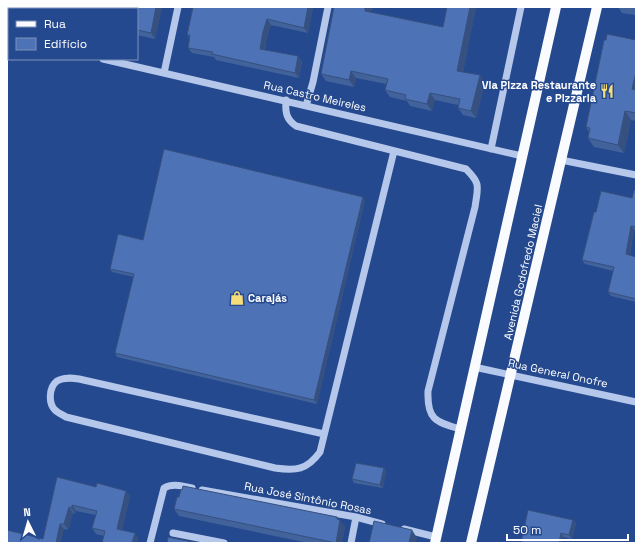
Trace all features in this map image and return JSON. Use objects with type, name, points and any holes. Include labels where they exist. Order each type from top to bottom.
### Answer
[{"type":"main road","points":[[435,540],[556,7]]},
{"type":"main road","name":"Avenida Godofredo Maciel","points":[[471,543],[597,7]]},
{"type":"street","points":[[164,73],[178,7]]},
{"type":"street","points":[[306,106],[328,7]]},
{"type":"street","points":[[491,148],[521,7]]},
{"type":"street","name":"Rua Castro Meireles","points":[[107,60],[286,100],[306,106],[522,156]]},
{"type":"street","points":[[286,100],[285,110],[287,117],[290,122],[296,126],[466,169],[476,180],[478,190],[475,207],[428,391],[428,401],[434,419],[441,424],[460,429]]},
{"type":"street","points":[[324,434],[79,379],[67,378],[57,381],[51,390],[50,401],[55,410],[66,416],[275,468],[290,470],[303,468],[314,461],[320,452],[394,151]]},
{"type":"street","points":[[561,160],[636,175]]},
{"type":"street","name":"Rua General Onofre","points":[[474,367],[636,402]]},
{"type":"street","name":"Rua José Sintônio Rosas","points":[[150,543],[164,488],[169,485],[356,517],[396,527],[435,540]]},
{"type":"street","points":[[350,543],[356,517]]},
{"type":"street","points":[[173,533],[224,543]]},
{"type":"building","points":[[156,7],[151,33],[138,30],[138,8],[37,8]]},
{"type":"building","points":[[193,7],[308,7],[304,28],[267,19],[263,32],[260,49],[298,56],[295,73],[212,54],[213,52],[188,48],[190,35],[187,35]]},
{"type":"building","points":[[334,7],[365,7],[365,11],[443,27],[447,7],[470,7],[457,71],[480,75],[471,111],[458,108],[460,99],[430,93],[427,104],[405,99],[406,95],[385,90],[388,79],[351,71],[349,80],[321,74]]},
{"type":"building","points":[[607,34],[636,40],[636,72],[632,89],[636,90],[636,113],[625,111],[618,145],[588,138],[590,128],[586,127],[604,40],[606,40]]},
{"type":"building","name":"Carajás","points":[[164,149],[363,197],[314,400],[115,353],[134,274],[110,269],[118,234],[143,240]]},
{"type":"building","points":[[634,190],[636,190],[636,227],[631,226],[626,254],[636,257],[636,299],[608,292],[614,267],[582,260],[601,191],[632,198]]},
{"type":"building","points":[[356,463],[384,468],[380,485],[352,479]]},
{"type":"building","points":[[57,477],[96,487],[97,483],[126,491],[117,529],[135,533],[132,543],[102,543],[105,531],[92,528],[97,511],[72,505],[72,508],[69,507],[64,524],[60,524],[56,543],[7,543],[7,530],[43,539]]},
{"type":"building","points":[[183,486],[337,517],[337,519],[340,520],[336,543],[174,509],[177,497],[179,497]]},
{"type":"building","points":[[528,510],[573,520],[569,535],[561,533],[559,543],[521,542]]},
{"type":"building","points":[[374,521],[412,530],[409,543],[369,543]]},
{"type":"building","points":[[168,537],[197,543],[167,543]]},
{"type":"place","name":"Via Pizza Restaurante e Pizzaria","points":[[607,91]]},
{"type":"place","name":"Carajás","points":[[237,298]]}]
